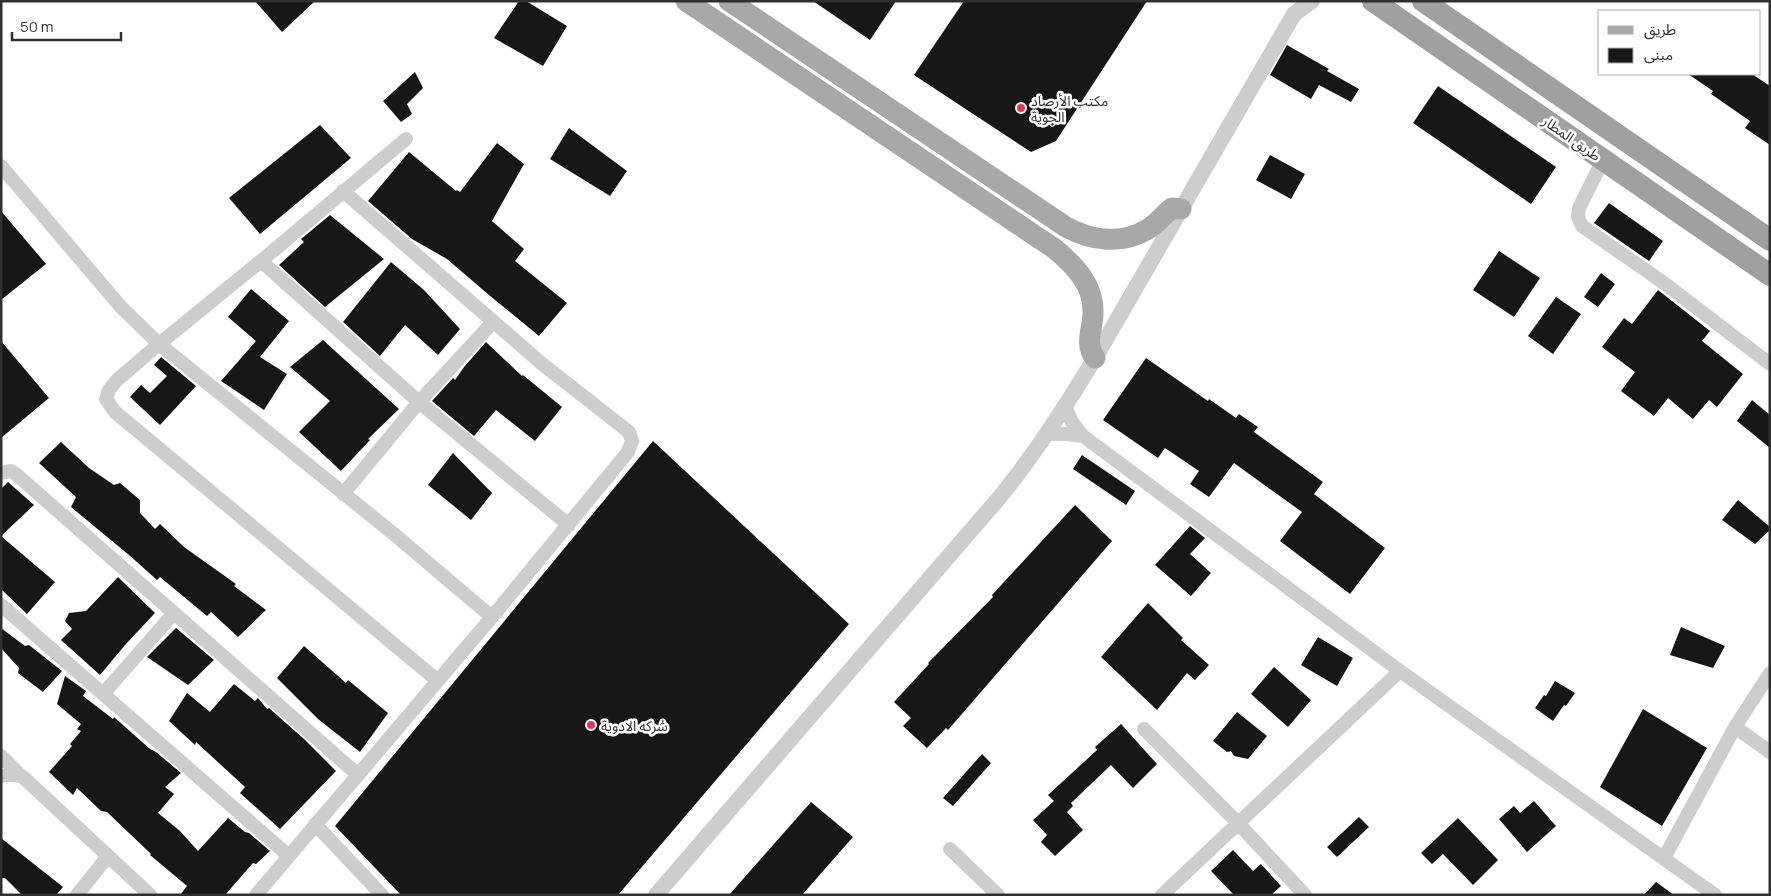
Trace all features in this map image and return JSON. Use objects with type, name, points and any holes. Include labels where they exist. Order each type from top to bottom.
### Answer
[{"type":"highway","name":"طريق المطار","points":[[1373,1],[1770,275]]},
{"type":"highway","name":"طريق المطار","points":[[1423,1],[1770,240]]},
{"type":"main road","points":[[686,1],[1055,249],[1077,269],[1086,282],[1094,311],[1089,347],[1095,358]]},
{"type":"main road","points":[[730,1],[1066,227],[1082,235],[1098,239],[1115,240],[1132,236],[1148,229],[1172,208],[1181,209]]},
{"type":"street","points":[[656,895],[999,498],[1048,434],[1095,358],[1181,209],[1294,7],[1312,1]]},
{"type":"street","points":[[406,139],[117,380],[109,390],[106,399],[115,412],[438,681]]},
{"type":"street","points":[[1603,160],[1579,208],[1578,217],[1582,226],[1664,283],[1770,364]]},
{"type":"street","points":[[1,166],[121,307],[159,344],[492,617]]},
{"type":"street","points":[[256,895],[492,617],[628,452],[632,441],[629,432],[541,363],[344,191]]},
{"type":"street","points":[[261,261],[419,402],[569,524]]},
{"type":"street","points":[[343,494],[419,402],[493,322]]},
{"type":"street","points":[[1065,407],[1072,422],[1083,436],[1400,671],[1715,895]]},
{"type":"street","points":[[1048,434],[1083,436]]},
{"type":"street","points":[[1,473],[11,471],[17,475],[357,774]]},
{"type":"street","points":[[1,605],[289,856]]},
{"type":"street","points":[[103,694],[174,613]]},
{"type":"street","points":[[1162,895],[1400,671]]},
{"type":"street","points":[[1664,858],[1735,728],[1770,673]]},
{"type":"street","points":[[1735,728],[1770,752]]},
{"type":"street","points":[[1144,730],[1238,822],[1305,895]]},
{"type":"street","points":[[1,756],[150,895]]},
{"type":"street","points":[[1,776],[11,774],[23,777]]},
{"type":"street","points":[[315,824],[382,895]]},
{"type":"street","points":[[950,849],[998,895]]},
{"type":"street","points":[[77,895],[108,856]]},
{"type":"building","points":[[255,1],[315,1],[282,32]]},
{"type":"building","points":[[519,1],[526,1],[567,26],[543,66],[494,38]]},
{"type":"building","points":[[813,1],[896,1],[870,40]]},
{"type":"building","name":"مكتب الأرصاد الجوية","points":[[964,1],[1147,1],[1056,141],[1031,152],[914,75]]},
{"type":"building","points":[[1287,45],[1359,89],[1351,102],[1319,85],[1311,99],[1270,75]]},
{"type":"building","points":[[415,72],[423,88],[407,104],[412,114],[401,122],[383,101]]},
{"type":"building","points":[[1689,75],[1754,75],[1770,86],[1770,145],[1745,128],[1750,121],[1711,94],[1713,91]]},
{"type":"building","points":[[1438,86],[1556,167],[1531,204],[1413,123]]},
{"type":"building","points":[[320,125],[351,158],[260,234],[229,198]]},
{"type":"building","points":[[569,128],[627,171],[610,196],[550,159]]},
{"type":"building","points":[[497,143],[524,164],[492,221],[524,249],[515,261],[567,303],[539,336],[447,259],[412,239],[368,201],[409,152],[456,191],[460,192]]},
{"type":"building","points":[[1270,155],[1305,174],[1291,199],[1256,180]]},
{"type":"building","points":[[1609,203],[1663,241],[1649,261],[1594,223]]},
{"type":"building","points":[[1,211],[46,264],[1,300]]},
{"type":"building","points":[[330,215],[384,259],[325,307],[279,265],[304,242],[301,239]]},
{"type":"building","points":[[1499,251],[1540,278],[1514,317],[1473,290]]},
{"type":"building","points":[[391,262],[424,290],[460,329],[438,355],[405,325],[380,356],[343,322]]},
{"type":"building","points":[[1601,273],[1615,284],[1598,307],[1584,297]]},
{"type":"building","points":[[251,289],[289,321],[260,357],[287,374],[264,410],[221,381],[256,341],[228,317]]},
{"type":"building","points":[[1658,290],[1710,331],[1702,341],[1743,374],[1717,407],[1709,400],[1693,419],[1668,398],[1654,416],[1621,391],[1635,372],[1602,347],[1624,318],[1632,324]]},
{"type":"building","points":[[1556,297],[1581,314],[1553,354],[1528,336]]},
{"type":"building","points":[[323,340],[399,409],[368,439],[370,440],[341,471],[299,432],[330,401],[290,367]]},
{"type":"building","points":[[1,341],[49,398],[1,438]]},
{"type":"building","points":[[486,342],[522,376],[562,407],[535,441],[496,410],[474,436],[432,401],[453,378],[455,380]]},
{"type":"building","points":[[161,357],[196,386],[160,425],[130,397],[141,385],[150,393],[167,376],[154,365]]},
{"type":"building","points":[[1146,358],[1208,401],[1209,399],[1236,418],[1239,414],[1258,427],[1254,432],[1323,482],[1314,494],[1385,548],[1350,594],[1280,541],[1302,512],[1234,463],[1209,497],[1190,484],[1199,471],[1165,448],[1158,458],[1103,420]]},
{"type":"building","points":[[1752,400],[1770,415],[1770,448],[1737,421]]},
{"type":"building","name":"شركه الادوية","points":[[653,441],[849,624],[618,895],[401,895],[335,826]]},
{"type":"building","points":[[61,442],[89,468],[114,485],[120,483],[140,500],[140,513],[155,529],[160,524],[184,547],[236,584],[234,586],[266,610],[238,637],[211,612],[207,616],[160,577],[157,580],[71,507],[76,497],[39,463]]},
{"type":"building","points":[[453,453],[492,493],[471,520],[428,485]]},
{"type":"building","points":[[1082,455],[1135,491],[1126,505],[1073,469]]},
{"type":"building","points":[[8,482],[34,505],[1,536],[1,489]]},
{"type":"building","points":[[1738,500],[1770,527],[1770,530],[1755,544],[1722,520]]},
{"type":"building","points":[[1075,505],[1112,541],[948,730],[946,728],[927,748],[903,726],[911,718],[894,702],[928,663],[993,597],[992,595]]},
{"type":"building","points":[[1190,526],[1205,538],[1190,554],[1211,573],[1191,596],[1155,565]]},
{"type":"building","points":[[1,536],[55,582],[27,614],[1,589]]},
{"type":"building","points":[[118,577],[155,613],[100,675],[61,640],[72,629],[65,621],[69,613],[86,611]]},
{"type":"building","points":[[1148,603],[1183,638],[1181,640],[1209,665],[1195,680],[1187,673],[1157,710],[1101,657]]},
{"type":"building","points":[[1681,627],[1725,646],[1713,668],[1670,655]]},
{"type":"building","points":[[1,628],[25,646],[29,645],[62,671],[43,692],[18,673],[19,668],[1,648]]},
{"type":"building","points":[[176,628],[214,660],[188,685],[147,657]]},
{"type":"building","points":[[1318,637],[1353,658],[1337,686],[1301,665]]},
{"type":"building","points":[[304,646],[346,683],[348,680],[388,713],[360,752],[318,719],[277,678]]},
{"type":"building","points":[[1274,667],[1311,700],[1288,727],[1251,694]]},
{"type":"building","points":[[65,676],[86,691],[83,696],[113,719],[114,717],[181,773],[165,787],[174,794],[158,813],[180,831],[198,851],[228,818],[270,851],[256,864],[253,863],[225,895],[180,895],[187,886],[150,855],[107,812],[101,811],[77,788],[73,795],[49,772],[72,746],[70,744],[81,731],[77,729],[81,724],[57,704]]},
{"type":"building","points":[[1555,681],[1575,693],[1553,721],[1535,708],[1544,695],[1546,696]]},
{"type":"building","points":[[234,684],[255,701],[258,698],[267,709],[269,708],[304,739],[336,771],[280,829],[240,793],[245,787],[196,742],[195,745],[169,721],[187,693],[210,712]]},
{"type":"building","points":[[1643,709],[1707,748],[1662,826],[1600,787]]},
{"type":"building","points":[[1237,712],[1267,736],[1248,759],[1234,756],[1231,751],[1227,752],[1213,741]]},
{"type":"building","points":[[1121,724],[1157,764],[1133,788],[1111,765],[1071,803],[1073,806],[1067,812],[1083,830],[1055,856],[1041,842],[1047,835],[1033,820],[1054,801],[1048,795],[1097,750],[1095,747]]},
{"type":"building","points":[[982,754],[991,763],[953,806],[943,798]]},
{"type":"building","points":[[1534,801],[1556,826],[1527,852],[1499,819],[1514,806],[1520,813]]},
{"type":"building","points":[[811,802],[853,837],[802,895],[729,895]]},
{"type":"building","points":[[1359,817],[1369,827],[1337,857],[1327,847]]},
{"type":"building","points":[[1458,818],[1498,860],[1473,885],[1443,854],[1432,864],[1421,853]]},
{"type":"building","points":[[1,838],[63,887],[56,895],[22,895],[5,878],[1,878]]},
{"type":"building","points":[[1233,850],[1253,871],[1261,864],[1281,886],[1271,895],[1234,895],[1211,871]]},
{"type":"building","points":[[1656,882],[1674,895],[1644,895]]},
{"type":"place","name":"مكتب الأرصاد الجوية","points":[[1021,108]]},
{"type":"place","name":"شركه الادوية","points":[[591,725]]}]
